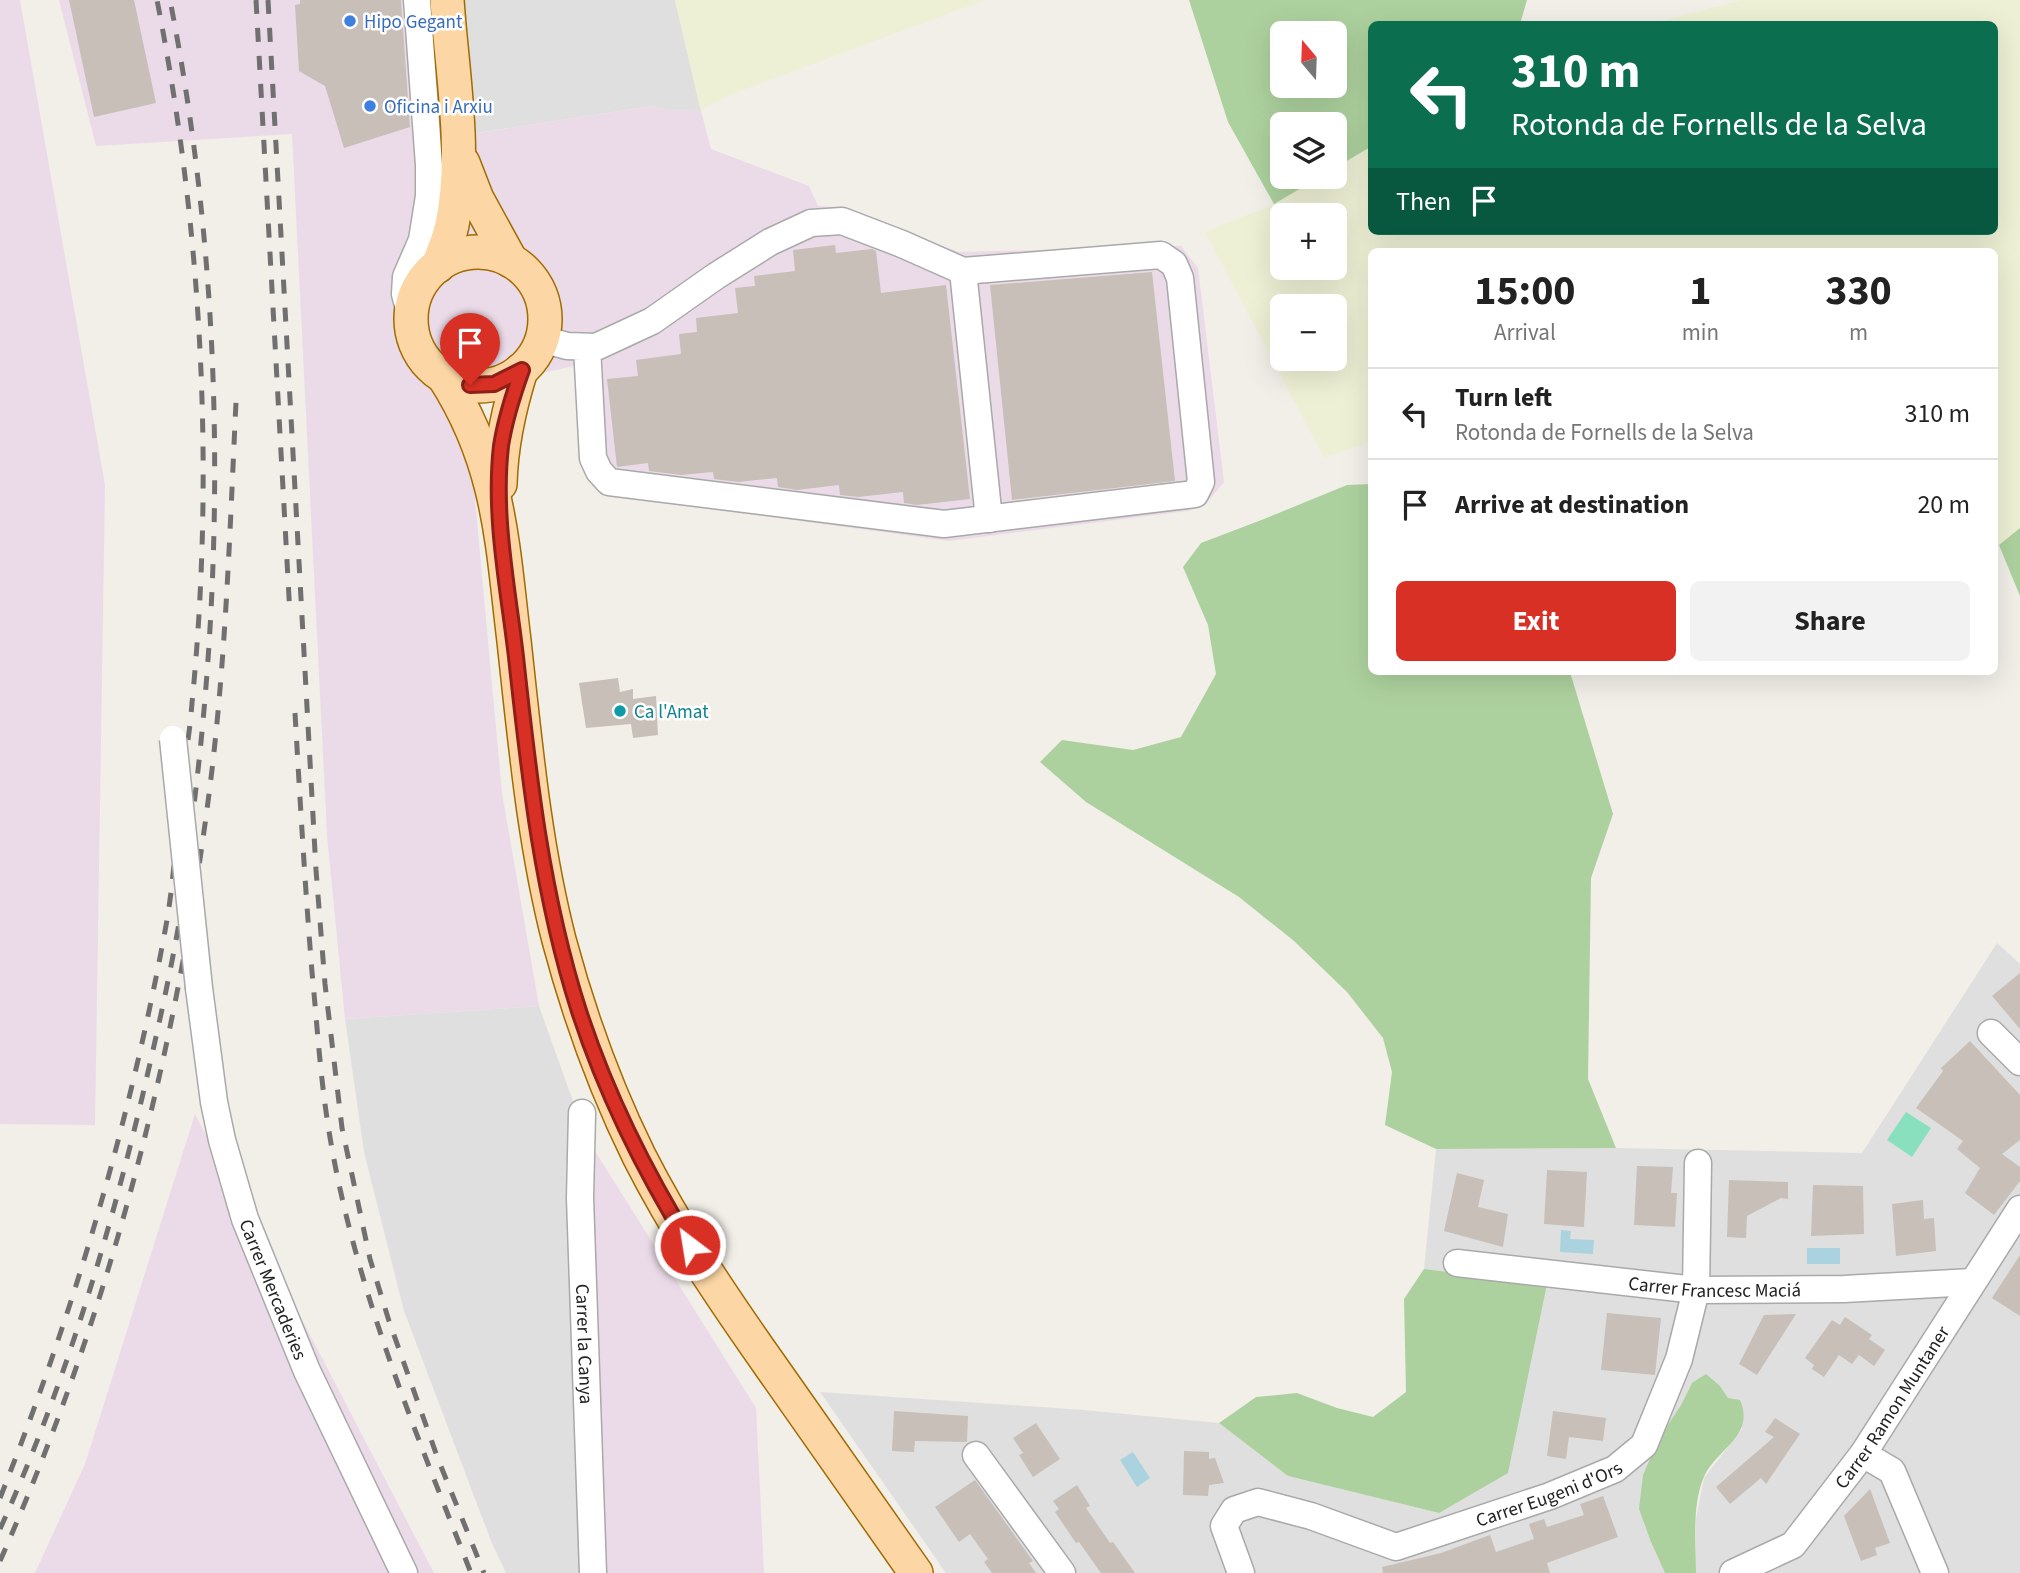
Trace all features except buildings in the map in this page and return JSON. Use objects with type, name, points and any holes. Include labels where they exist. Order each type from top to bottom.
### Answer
[{"type":"main road","points":[[447,0],[459,153],[456,203],[452,229],[438,266],[418,290],[411,316],[413,334],[425,359],[444,377],[463,407],[482,450],[498,510],[529,775],[558,937],[579,1012],[609,1089],[661,1197],[722,1297],[916,1573]]},
{"type":"main road","points":[[459,153],[477,199],[511,261]]},
{"type":"main road","points":[[438,266],[454,257],[473,253],[491,254],[511,261],[523,270],[538,289],[544,311],[542,339],[522,370],[508,410],[501,447],[498,510]]},
{"type":"main road","points":[[444,377],[456,382],[483,386],[505,380],[522,370]]},
{"type":"street","points":[[411,316],[405,294],[405,277],[422,240],[429,196],[417,0]]},
{"type":"street","points":[[542,339],[567,346],[587,347],[596,348],[652,321],[759,249],[811,223],[842,221],[963,271],[1161,255],[1174,264],[1180,278],[1201,482],[1195,494],[944,524],[609,482],[599,471],[593,458],[587,347]]},
{"type":"street","points":[[963,271],[989,519]]},
{"type":"street","name":"Carrer Mercaderies","points":[[173,739],[199,988],[214,1102],[222,1140],[245,1219],[307,1371],[404,1573]]},
{"type":"street","points":[[1991,1033],[2020,1062]]},
{"type":"street","name":"Carrer la Canya","points":[[582,1113],[580,1198],[593,1573]]},
{"type":"street","name":"Carrer Eugeni d'Ors","points":[[1241,1573],[1224,1526],[1234,1510],[1258,1502],[1311,1516],[1396,1547],[1550,1496],[1615,1469],[1644,1445],[1679,1359],[1696,1290],[1698,1163]]},
{"type":"street","name":"Carrer Ramon Muntaner","points":[[1733,1573],[1793,1545],[1863,1454],[2020,1209]]},
{"type":"street","name":"Carrer Francesc Maciá","points":[[1457,1263],[1696,1290],[1844,1289],[1972,1282]]},
{"type":"street","points":[[1863,1454],[1892,1471],[1935,1573]]},
{"type":"street","points":[[976,1455],[1062,1573]]},
{"type":"shaded area","points":[[0,0],[20,0],[105,485],[95,1125],[0,1124]]},
{"type":"shaded area","points":[[59,0],[451,0],[458,136],[652,106],[666,110],[701,111],[711,149],[809,186],[818,206],[850,208],[879,222],[959,252],[1181,246],[1198,268],[1224,482],[1206,504],[1188,511],[949,541],[605,495],[588,478],[583,462],[574,366],[465,390],[502,793],[539,1006],[345,1019],[327,835],[292,134],[96,146]]},
{"type":"shaded area","points":[[451,0],[675,0],[701,111],[666,110],[652,106],[457,136]]},
{"type":"shaded area","points":[[1997,943],[2020,964],[2020,1573],[1696,1573],[1696,1519],[1704,1478],[1742,1429],[1720,1386],[1692,1383],[1681,1405],[1651,1542],[1665,1573],[946,1573],[820,1392],[1084,1410],[1219,1423],[1288,1476],[1439,1513],[1546,1284],[1424,1269],[1436,1149],[1616,1148],[1862,1153]]},
{"type":"shaded area","points":[[539,1006],[585,1135],[599,1573],[506,1573],[491,1541],[404,1311],[364,1152],[345,1019]]},
{"type":"shaded area","points":[[195,1114],[434,1573],[35,1573],[85,1464]]},
{"type":"shaded area","points":[[585,1135],[756,1408],[764,1573],[599,1573]]},
{"type":"green space","points":[[675,0],[985,0],[727,96],[701,111]]},
{"type":"green space","points":[[1189,0],[1527,0],[1521,21],[1368,21],[1368,148],[1347,161],[1347,112],[1270,112],[1270,189],[1300,189],[1273,203],[1228,122]]},
{"type":"green space","points":[[1741,0],[2020,0],[2020,528],[1999,545],[1998,248],[1368,248],[1368,442],[1324,458],[1278,371],[1347,371],[1347,294],[1270,294],[1270,355],[1205,232],[1270,206],[1270,280],[1347,280],[1347,203],[1276,203],[1300,189],[1347,189],[1347,161],[1368,148],[1368,235],[1998,235],[1998,21],[1662,21]]},
{"type":"green space","points":[[1368,484],[1368,675],[1571,675],[1613,814],[1591,878],[1588,1079],[1616,1148],[1436,1149],[1385,1125],[1392,1072],[1383,1038],[1347,992],[1294,941],[1239,897],[1086,802],[1040,762],[1062,740],[1133,750],[1181,737],[1216,674],[1208,625],[1183,567],[1201,543],[1347,485]]},
{"type":"green space","points":[[2020,528],[2020,596],[1999,545]]},
{"type":"green space","points":[[1906,1112],[1931,1128],[1912,1157],[1887,1140]]},
{"type":"green space","points":[[1424,1269],[1547,1284],[1508,1473],[1439,1513],[1288,1476],[1219,1423],[1256,1397],[1297,1393],[1337,1408],[1373,1417],[1406,1392],[1404,1299]]},
{"type":"green space","points":[[1706,1374],[1720,1386],[1728,1398],[1740,1400],[1743,1424],[1703,1479],[1697,1501],[1695,1525],[1696,1573],[1665,1573],[1639,1509],[1643,1475],[1658,1440],[1692,1383]]},
{"type":"water","points":[[1561,1230],[1571,1231],[1570,1239],[1594,1240],[1593,1254],[1560,1252]]},
{"type":"water","points":[[1807,1248],[1840,1248],[1840,1264],[1807,1264]]},
{"type":"water","points":[[1133,1452],[1150,1478],[1137,1487],[1120,1460]]},
{"type":"railway","points":[[0,1498],[27,1429],[75,1289],[134,1076],[168,913],[191,714],[203,527],[200,350],[185,174],[157,0]]},
{"type":"railway","points":[[0,1529],[43,1425],[81,1317],[114,1208],[142,1098],[178,929],[202,732],[214,522],[210,312],[188,104],[170,0]]},
{"type":"railway","points":[[256,0],[290,615]]},
{"type":"railway","points":[[268,0],[316,870],[325,984],[342,1128],[370,1259],[389,1321],[438,1459],[484,1573]]},
{"type":"railway","points":[[0,1561],[75,1372],[106,1275],[159,1079],[180,979],[197,879],[216,731],[227,590],[236,402]]},
{"type":"railway","points":[[295,713],[319,1048],[328,1125],[339,1183],[352,1240],[387,1353],[471,1573]]},
{"type":"place","name":"Hipo Gegant","points":[[350,21]]},
{"type":"place","name":"Oficina i Arxiu","points":[[370,106]]},
{"type":"place","name":"Ca l'Amat","points":[[620,711]]},
{"type":"route","points":[[470,385],[494,384],[522,370],[508,410],[501,447],[498,510],[529,775],[547,883],[558,937],[579,1012],[609,1089],[638,1154],[690,1245]]}]
